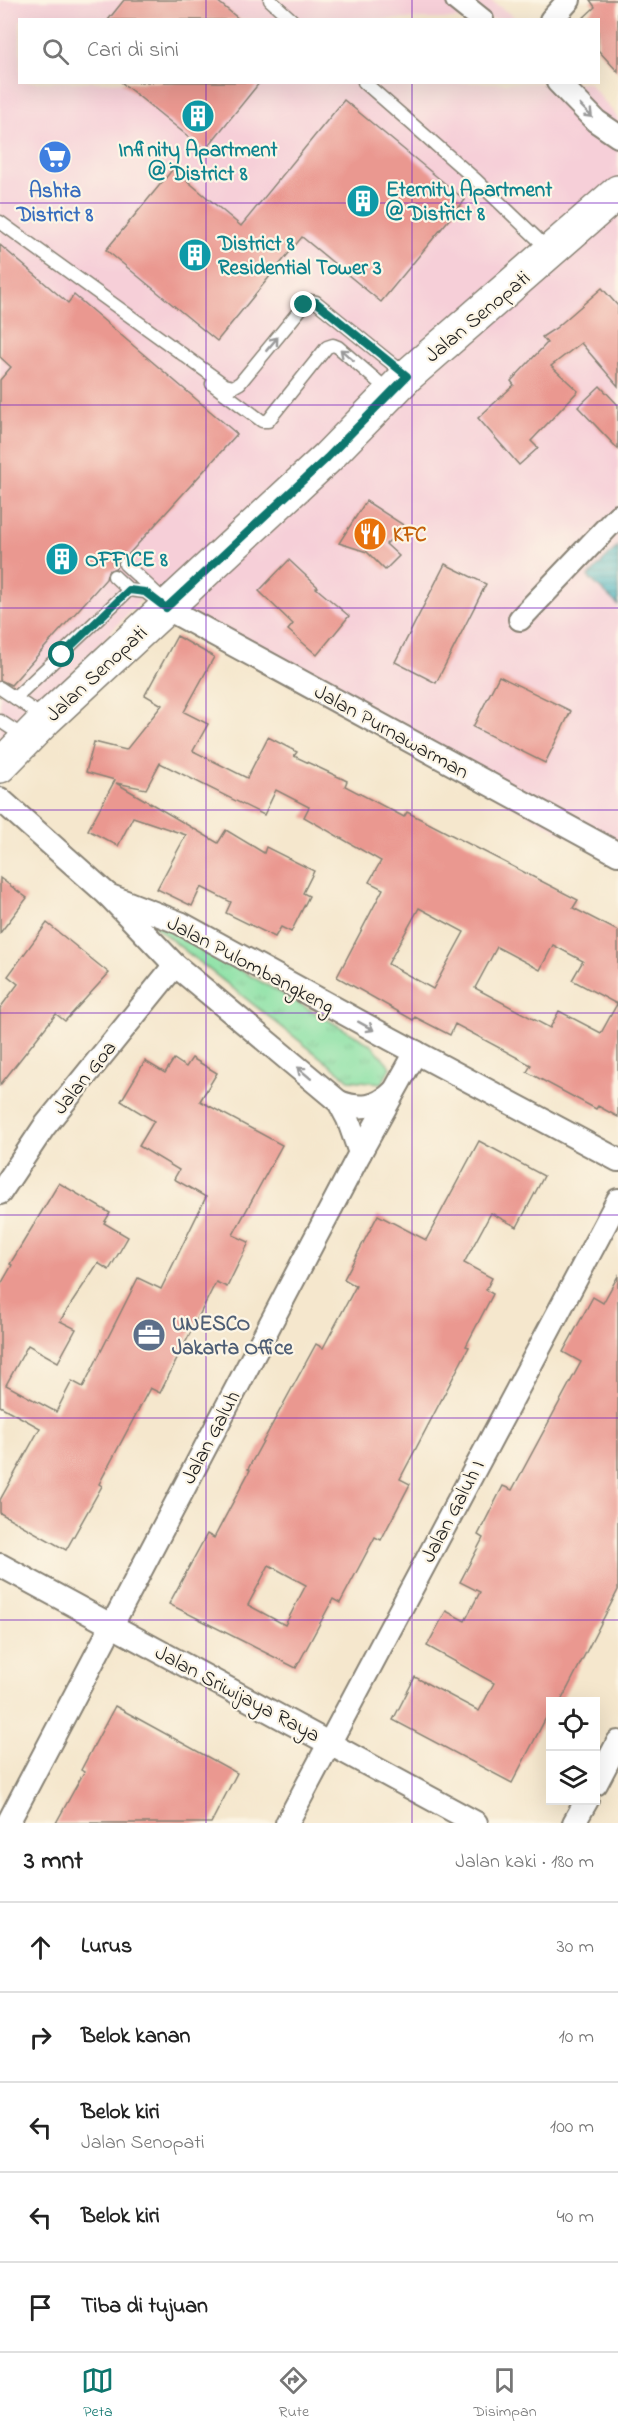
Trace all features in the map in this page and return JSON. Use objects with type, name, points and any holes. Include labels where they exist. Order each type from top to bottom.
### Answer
[{"type":"main road","name":"Jalan Senopati","points":[[0,766],[36,729],[327,458],[399,385],[618,192]]},
{"type":"main road","points":[[551,252],[618,212]]},
{"type":"street","points":[[457,0],[480,18]]},
{"type":"street","points":[[553,18],[569,0]]},
{"type":"street","points":[[560,84],[596,121],[618,136]]},
{"type":"street","points":[[520,619],[618,516]]},
{"type":"street","name":"Jalan Purnawarman","points":[[167,606],[618,854]]},
{"type":"street","name":"Jalan Pulombangkeng","points":[[0,799],[108,896],[144,920],[175,965],[339,1102],[348,1119],[360,1153]]},
{"type":"street","name":"Jalan Pulombangkeng","points":[[144,920],[180,923],[391,1040],[618,1160]]},
{"type":"street","name":"Jalan Goa","points":[[0,1193],[44,1127],[175,965]]},
{"type":"street","points":[[339,1102],[352,1107],[367,1107],[381,1102],[393,1093],[400,1067],[398,1053],[391,1040]]},
{"type":"street","name":"Jalan Galuh","points":[[8,1823],[360,1153],[416,1052]]},
{"type":"street","name":"Jalan Galuh I","points":[[287,1823],[618,1200]]},
{"type":"street","name":"Jalan Sriwijaya Raya","points":[[0,1565],[476,1823]]},
{"type":"street","points":[[600,1776],[618,1742]]},
{"type":"street","points":[[574,1823],[584,1805]]},
{"type":"lane","points":[[270,0],[290,18]]},
{"type":"lane","points":[[366,84],[476,180],[551,252]]},
{"type":"lane","points":[[0,222],[225,385],[233,387],[240,383],[304,305],[310,301],[316,302],[399,385]]},
{"type":"lane","points":[[0,228],[262,421],[268,421],[272,417],[327,347],[333,345],[399,385]]},
{"type":"lane","points":[[125,564],[167,606]]},
{"type":"lane","points":[[114,576],[129,590],[145,592],[167,606]]},
{"type":"lane","points":[[15,698],[129,590]]},
{"type":"lane","points":[[0,688],[15,698],[36,729]]},
{"type":"lane","points":[[0,720],[36,729]]},
{"type":"shaded area","points":[[0,0],[490,0],[516,18],[18,18],[18,84],[590,84],[618,118],[618,840],[601,855],[141,600],[0,749]]},
{"type":"green space","points":[[156,922],[372,1045],[391,1067],[382,1083],[349,1080],[154,926]]},
{"type":"water","points":[[618,546],[618,605],[588,577]]},
{"type":"building","points":[[124,0],[216,0],[238,18],[110,18]]},
{"type":"building","points":[[590,0],[618,0],[618,72],[600,52],[600,18],[583,18],[595,7]]},
{"type":"building","name":"Infinity Apartment @ District 8","points":[[123,84],[258,84],[205,150]]},
{"type":"building","points":[[344,100],[465,200],[381,302],[302,237],[217,341],[106,250],[173,169],[241,226]]},
{"type":"building","name":"OFFICE 8","points":[[0,245],[68,303],[74,295],[237,434],[127,556],[119,559],[116,568],[108,571],[106,579],[11,685],[0,680],[0,380],[11,367],[0,357]]},
{"type":"building","points":[[602,288],[618,306],[618,386],[581,343],[551,366],[578,391],[531,441],[538,448],[519,465],[478,418],[514,385],[511,381],[547,343],[542,337],[556,328]]},
{"type":"building","points":[[600,386],[618,405],[618,449],[578,407]]},
{"type":"building","name":"KFC","points":[[366,501],[405,526],[386,544],[399,556],[385,570],[367,552],[339,543]]},
{"type":"building","points":[[289,560],[318,587],[316,588],[349,616],[317,655],[288,630],[293,624],[259,591]]},
{"type":"building","points":[[445,564],[486,584],[436,683],[395,662]]},
{"type":"building","points":[[177,636],[214,657],[184,712],[208,724],[193,751],[247,778],[268,737],[297,752],[294,756],[347,781],[345,786],[404,817],[407,812],[578,900],[573,908],[618,931],[618,1117],[598,1106],[596,1109],[527,1072],[531,1065],[455,1024],[450,1035],[415,1017],[413,1020],[337,977],[383,889],[369,882],[381,861],[304,817],[309,807],[276,790],[264,815],[160,763],[146,789],[116,783],[218,843],[226,830],[264,853],[266,847],[314,871],[303,893],[309,896],[291,932],[281,927],[275,937],[226,913],[231,902],[201,887],[192,906],[157,889],[186,835],[133,817],[118,846],[88,830],[115,780],[86,772],[94,742],[126,750],[162,705],[145,695]],"holes":[[[419,908],[464,932],[433,989],[388,964]],[[553,945],[583,961],[572,980],[617,1004],[601,1033],[559,1011],[550,1028],[475,988],[497,947],[540,970]]]},
{"type":"building","points":[[499,676],[571,711],[545,763],[473,727]]},
{"type":"building","points":[[0,878],[27,898],[0,933]]},
{"type":"building","points":[[47,923],[109,973],[65,1021],[56,1014],[0,1085],[0,1008],[18,984],[8,976]]},
{"type":"building","points":[[192,1058],[217,1073],[200,1101],[282,1145],[233,1235],[249,1242],[227,1287],[216,1282],[160,1393],[150,1388],[99,1484],[102,1486],[66,1550],[0,1513],[0,1500],[40,1428],[0,1406],[0,1286],[12,1265],[10,1264],[59,1183],[110,1213],[104,1223],[128,1237],[109,1270],[98,1263],[60,1321],[76,1329],[58,1362],[28,1345],[6,1385],[56,1412],[72,1381],[83,1387],[138,1278],[161,1289],[206,1197],[174,1179],[179,1170],[139,1146],[154,1121],[121,1101],[145,1061],[165,1073],[174,1059],[186,1067]]},
{"type":"building","points":[[479,1141],[544,1176],[517,1227],[491,1213],[464,1263],[492,1278],[486,1290],[493,1294],[466,1346],[469,1347],[400,1479],[410,1484],[381,1540],[375,1537],[340,1603],[333,1599],[296,1668],[169,1604],[207,1534],[214,1538],[250,1470],[248,1469],[316,1344],[323,1348],[356,1286],[344,1279],[378,1215],[426,1240]],"holes":[[[269,1565],[306,1585],[285,1625],[248,1605]]]},
{"type":"building","points":[[618,1276],[618,1590],[563,1697],[546,1697],[546,1718],[512,1783],[393,1720],[415,1677],[479,1711],[494,1683],[427,1646],[446,1611],[465,1621],[480,1592],[460,1582],[483,1538],[478,1535],[503,1486],[512,1490],[581,1362],[563,1352],[593,1297],[603,1303]]},
{"type":"building","points":[[115,1706],[237,1773],[211,1823],[56,1823],[84,1772],[81,1770]]},
{"type":"place","name":"Infinity Apartment @ District 8","points":[[198,116]]},
{"type":"place","name":"Ashta District 8","points":[[55,157]]},
{"type":"place","name":"Eternity Apartment @ District 8","points":[[363,201]]},
{"type":"place","name":"District 8 Residential Tower 3","points":[[195,255]]},
{"type":"place","name":"KFC","points":[[370,534]]},
{"type":"place","name":"OFFICE 8","points":[[62,559]]},
{"type":"place","name":"UNESCO Jakarta Office","points":[[149,1335]]},
{"type":"route","points":[[62,655],[129,590],[145,592],[166,608],[327,458],[407,376],[316,302],[310,301],[304,305]]}]
